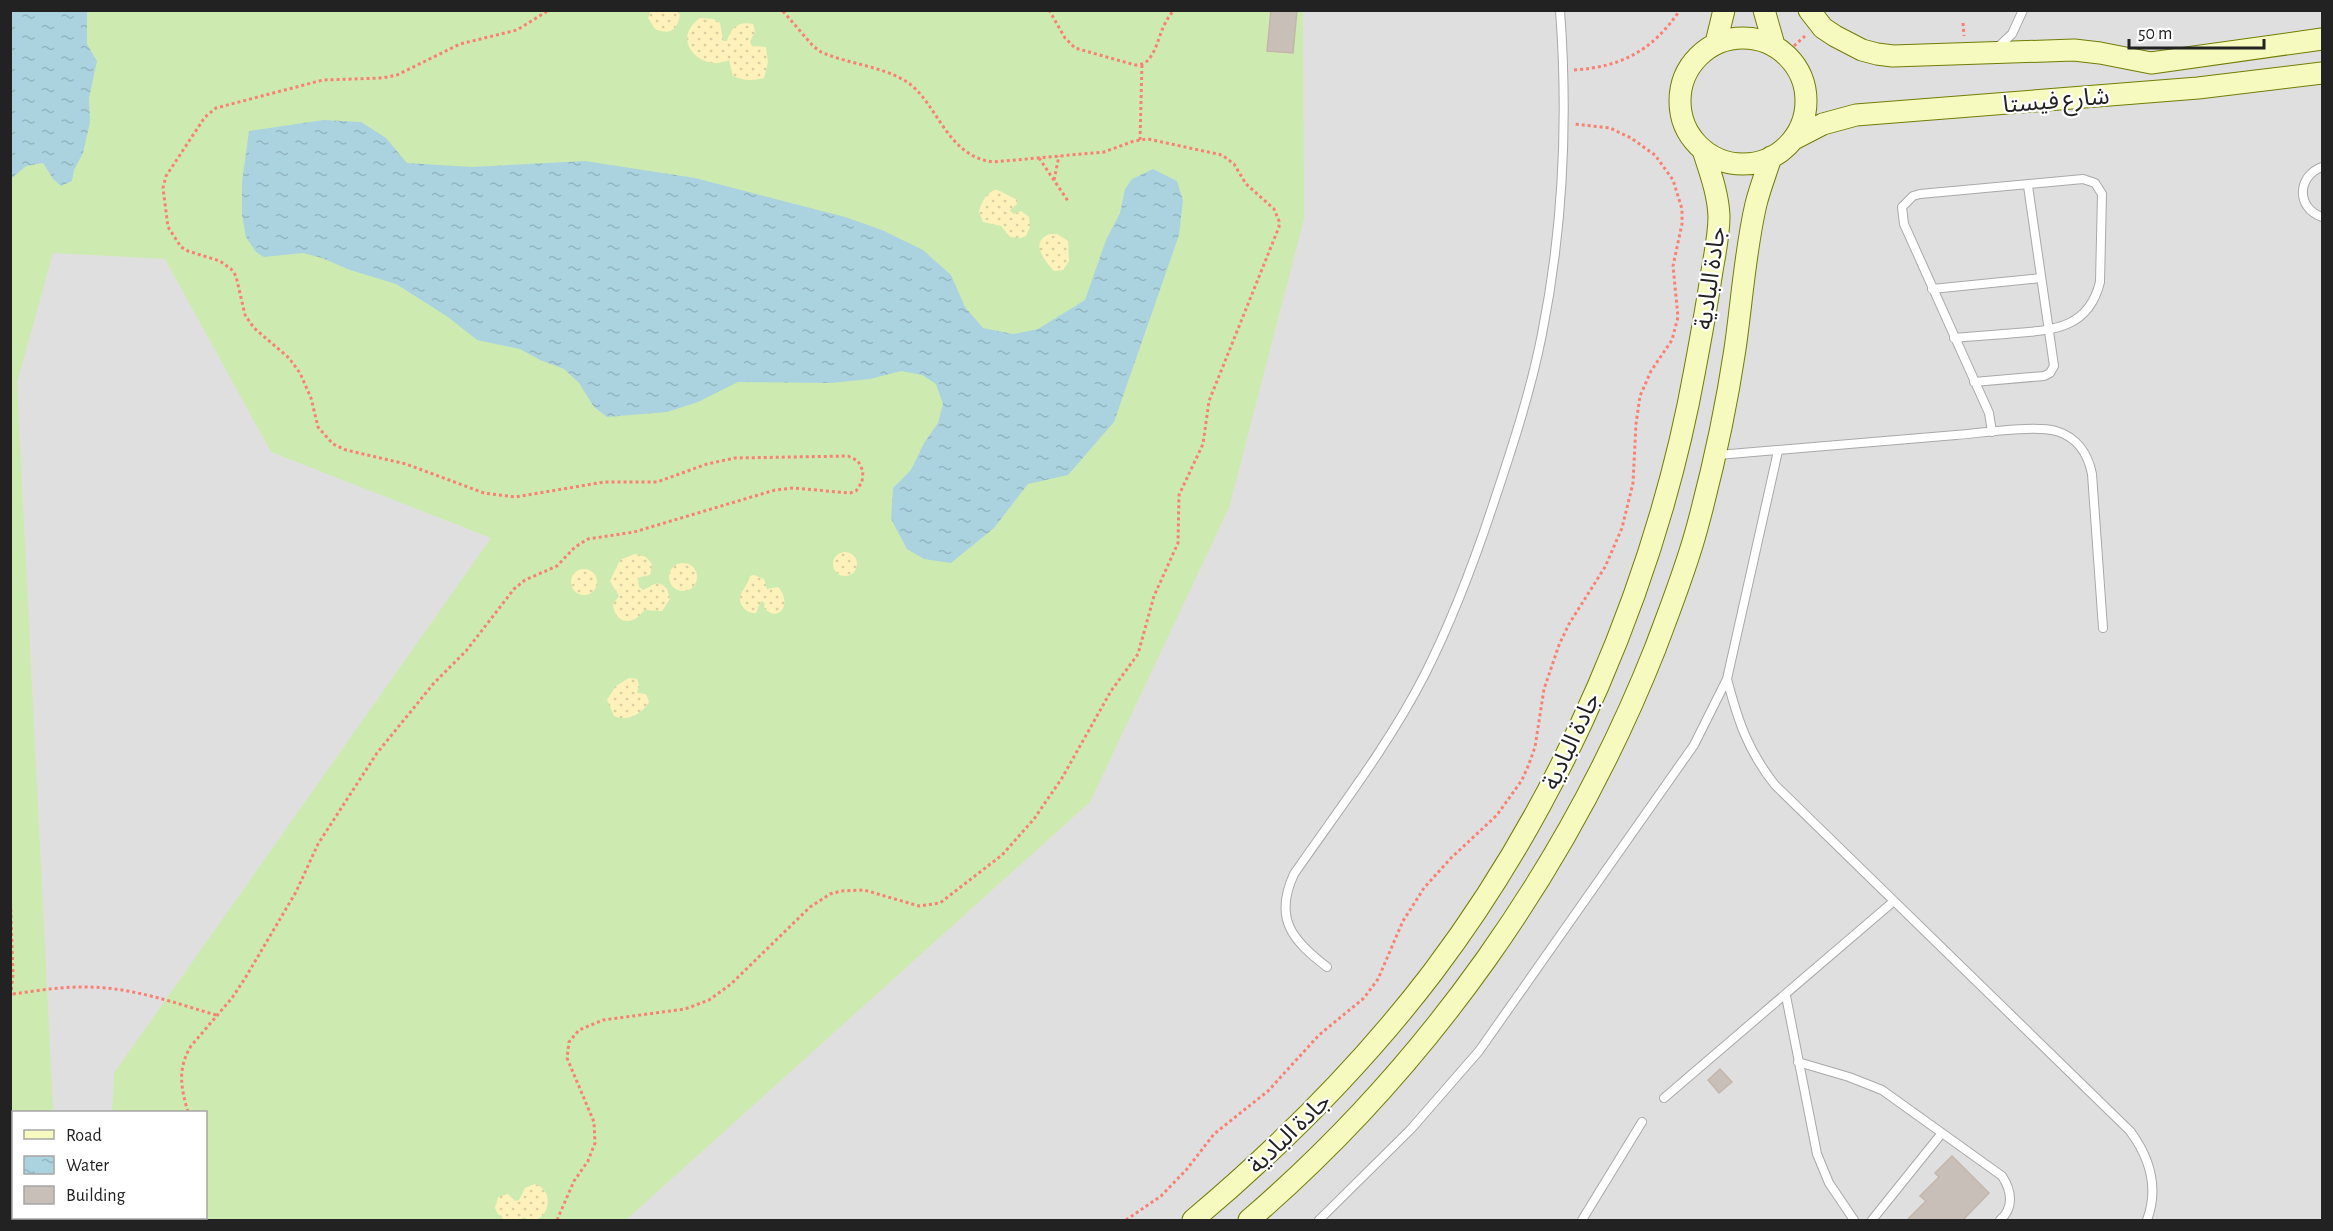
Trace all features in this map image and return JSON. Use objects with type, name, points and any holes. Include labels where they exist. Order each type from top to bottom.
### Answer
[{"type":"street","points":[[1716,44],[1724,10]]},
{"type":"street","points":[[1764,10],[1774,45]]},
{"type":"street","points":[[1809,10],[1823,28],[1834,36],[1862,50],[1877,54],[2074,50],[2151,63],[2322,39]]},
{"type":"street","points":[[1745,37],[1774,45],[1794,63],[1806,88],[1805,117],[1794,139],[1780,153],[1748,164],[1724,161],[1703,150],[1692,138],[1684,124],[1680,109],[1680,93],[1684,78],[1692,64],[1703,52],[1731,39],[1745,37]]},
{"type":"street","name":"شارع فيستا","points":[[1794,139],[1822,124],[1856,115],[2198,88],[2322,73]]},
{"type":"street","name":"جادة البادية","points":[[1193,1221],[1249,1172],[1333,1090],[1432,973],[1512,855],[1547,794],[1603,674],[1627,612],[1654,537],[1687,416],[1718,230],[1715,189],[1703,150]]},
{"type":"street","name":"جادة البادية","points":[[1249,1221],[1333,1142],[1387,1084],[1445,1014],[1531,893],[1593,784],[1642,681],[1671,607],[1696,531],[1715,455],[1733,362],[1754,214],[1771,157]]},
{"type":"lane","points":[[1328,967],[1305,950],[1291,931],[1286,908],[1289,885],[1294,874],[1372,762],[1423,677],[1445,632],[1482,539],[1527,394],[1542,334],[1556,228],[1563,124],[1564,71],[1560,10]]},
{"type":"lane","points":[[1989,52],[2002,45],[2012,34],[2023,10]]},
{"type":"lane","points":[[2322,167],[2309,175],[2302,188],[2302,195],[2308,208],[2322,217]]},
{"type":"lane","points":[[1954,338],[2049,331],[2073,322],[2083,315],[2098,293],[2100,282],[2102,194],[2095,183],[2084,179],[2028,186],[1920,194],[1907,201],[1901,215],[1932,289],[1954,338],[1974,382],[1989,413],[1992,432]]},
{"type":"lane","points":[[1974,382],[2048,375],[2054,366],[2028,186]]},
{"type":"lane","points":[[1932,289],[2041,278]]},
{"type":"lane","points":[[1715,455],[1992,432],[2055,430],[2066,435],[2084,451],[2092,474],[2103,628]]},
{"type":"lane","points":[[1319,1221],[1411,1129],[1479,1051],[1678,769],[1713,712],[1727,679],[1778,451]]},
{"type":"lane","points":[[1727,679],[1746,740],[1759,764],[1775,785],[2130,1131],[2143,1148],[2150,1168],[2153,1189],[2151,1210],[2147,1221]]},
{"type":"lane","points":[[1664,1098],[1786,996],[1894,901]]},
{"type":"lane","points":[[1786,996],[1817,1154],[1829,1183],[1854,1221]]},
{"type":"lane","points":[[1798,1062],[1849,1077],[1882,1090],[2002,1176],[2010,1190],[2011,1199],[2007,1215],[2000,1221]]},
{"type":"lane","points":[[1582,1221],[1642,1122]]},
{"type":"lane","points":[[1872,1221],[1942,1133]]},
{"type":"path","points":[[188,1111],[181,1084],[182,1064],[191,1046],[244,980],[296,892],[318,844],[377,753],[434,683],[466,651],[520,585],[557,566],[575,547],[596,537],[634,532],[775,490],[793,488],[845,494],[855,491],[862,482],[861,466],[848,456],[735,458],[707,464],[657,482],[612,481],[526,497],[505,497],[484,493],[406,464],[346,450],[333,444],[318,427],[306,385],[295,365],[249,322],[242,308],[236,276],[231,269],[220,261],[181,247],[171,234],[164,194],[166,176],[205,117],[216,108],[323,80],[382,78],[397,75],[460,44],[518,30],[549,10]]},
{"type":"path","points":[[557,1221],[574,1181],[588,1161],[595,1143],[594,1122],[567,1058],[569,1042],[573,1035],[595,1022],[685,1009],[709,1000],[731,984],[810,907],[830,894],[864,890],[912,905],[926,906],[947,899],[1002,855],[1025,830],[1062,778],[1111,691],[1138,654],[1154,596],[1178,543],[1179,495],[1203,444],[1209,401],[1279,227],[1279,220],[1274,209],[1246,184],[1237,168],[1227,157],[1155,140],[1140,140],[1108,151],[1059,156],[993,162],[977,157],[957,144],[909,83],[891,74],[821,52],[782,10]]},
{"type":"path","points":[[984,10],[999,10]]},
{"type":"path","points":[[1049,10],[1065,38],[1075,48],[1135,65],[1143,64],[1149,59],[1162,27],[1174,10]]},
{"type":"path","points":[[1564,71],[1611,65],[1632,56],[1652,44],[1668,28],[1680,10]]},
{"type":"path","points":[[1140,140],[1143,64]]},
{"type":"path","points":[[1126,1221],[1161,1196],[1187,1169],[1214,1134],[1268,1091],[1318,1035],[1364,998],[1378,979],[1403,921],[1424,888],[1450,859],[1497,815],[1522,780],[1529,764],[1544,689],[1559,645],[1569,624],[1605,567],[1622,528],[1633,483],[1640,396],[1651,371],[1672,340],[1678,317],[1673,266],[1682,224],[1682,209],[1673,180],[1655,155],[1620,132],[1598,125],[1563,124]]},
{"type":"path","points":[[1054,180],[1059,156]]},
{"type":"path","points":[[1039,157],[1068,201]]},
{"type":"path","points":[[10,885],[13,994],[10,1004]]},
{"type":"path","points":[[13,994],[56,988],[108,988],[158,998],[216,1015]]},
{"type":"shaded area","points":[[10,11],[2322,11],[2322,1220],[11,1220]]},
{"type":"green space","points":[[11,11],[1303,11],[1304,219],[1229,508],[1090,802],[626,1220],[132,1219],[207,1219],[207,1111],[112,1111],[114,1073],[491,538],[271,452],[165,259],[53,253],[17,383],[53,1108],[52,1111],[12,1111],[11,1199]]},
{"type":"sand","points":[[651,11],[676,11],[680,15],[677,25],[665,32],[655,29],[648,18]]},
{"type":"sand","points":[[700,18],[713,19],[720,23],[723,41],[727,41],[736,26],[753,24],[755,31],[750,42],[752,46],[766,47],[768,62],[764,78],[748,80],[737,78],[733,76],[729,60],[719,63],[709,62],[693,52],[688,45],[687,36],[691,27]]},
{"type":"sand","points":[[994,190],[1017,200],[1011,212],[1014,214],[1021,211],[1029,217],[1030,227],[1026,236],[1010,237],[1001,226],[983,222],[979,212],[981,205]]},
{"type":"sand","points":[[1050,234],[1057,234],[1068,241],[1069,261],[1063,270],[1054,271],[1040,251],[1040,242]]},
{"type":"sand","points":[[845,552],[853,556],[857,564],[853,572],[845,576],[837,572],[833,564],[837,556]]},
{"type":"sand","points":[[635,554],[646,557],[652,564],[650,575],[638,579],[639,587],[643,590],[658,583],[667,589],[670,599],[662,611],[644,610],[635,619],[625,621],[614,611],[613,604],[619,596],[610,581],[620,560]]},
{"type":"sand","points":[[683,563],[693,567],[697,577],[693,587],[683,591],[673,587],[669,577],[673,567]]},
{"type":"sand","points":[[584,569],[593,573],[597,582],[593,591],[584,595],[575,591],[571,582],[575,573]]},
{"type":"sand","points":[[754,575],[764,579],[767,589],[778,587],[782,593],[784,605],[779,613],[775,614],[764,608],[765,603],[761,601],[756,613],[749,612],[743,607],[741,595],[750,576]]},
{"type":"sand","points":[[629,678],[637,679],[639,685],[637,693],[646,694],[649,702],[634,716],[619,718],[614,716],[607,700],[616,686]]},
{"type":"sand","points":[[535,1184],[547,1195],[548,1202],[543,1215],[531,1220],[524,1217],[520,1220],[503,1220],[495,1208],[498,1197],[508,1194],[515,1201],[519,1200],[525,1188]]},
{"type":"water","points":[[11,10],[87,11],[87,44],[97,61],[89,98],[90,122],[83,153],[74,170],[72,181],[61,186],[53,179],[43,163],[26,166],[11,179]]},
{"type":"water","points":[[324,120],[361,122],[386,138],[407,163],[472,167],[585,161],[695,178],[845,217],[882,230],[923,250],[951,275],[965,307],[983,328],[1013,334],[1038,329],[1085,300],[1106,240],[1120,213],[1125,189],[1132,179],[1153,169],[1177,181],[1183,200],[1179,235],[1114,422],[1068,475],[1028,484],[994,528],[951,563],[924,559],[907,549],[891,519],[893,488],[911,470],[924,443],[938,423],[943,404],[936,384],[922,375],[901,371],[870,379],[831,383],[738,382],[698,402],[667,412],[607,417],[594,407],[579,383],[564,369],[520,349],[477,340],[448,317],[396,284],[303,253],[264,257],[256,252],[246,237],[242,215],[242,182],[249,131]]},
{"type":"building","points":[[1271,10],[1297,10],[1293,53],[1267,51]]},
{"type":"building","points":[[1720,1069],[1732,1082],[1719,1093],[1708,1080]]},
{"type":"building","points":[[1952,1156],[1989,1193],[1962,1221],[1906,1221],[1926,1201],[1920,1196],[1939,1177],[1935,1173]]}]
